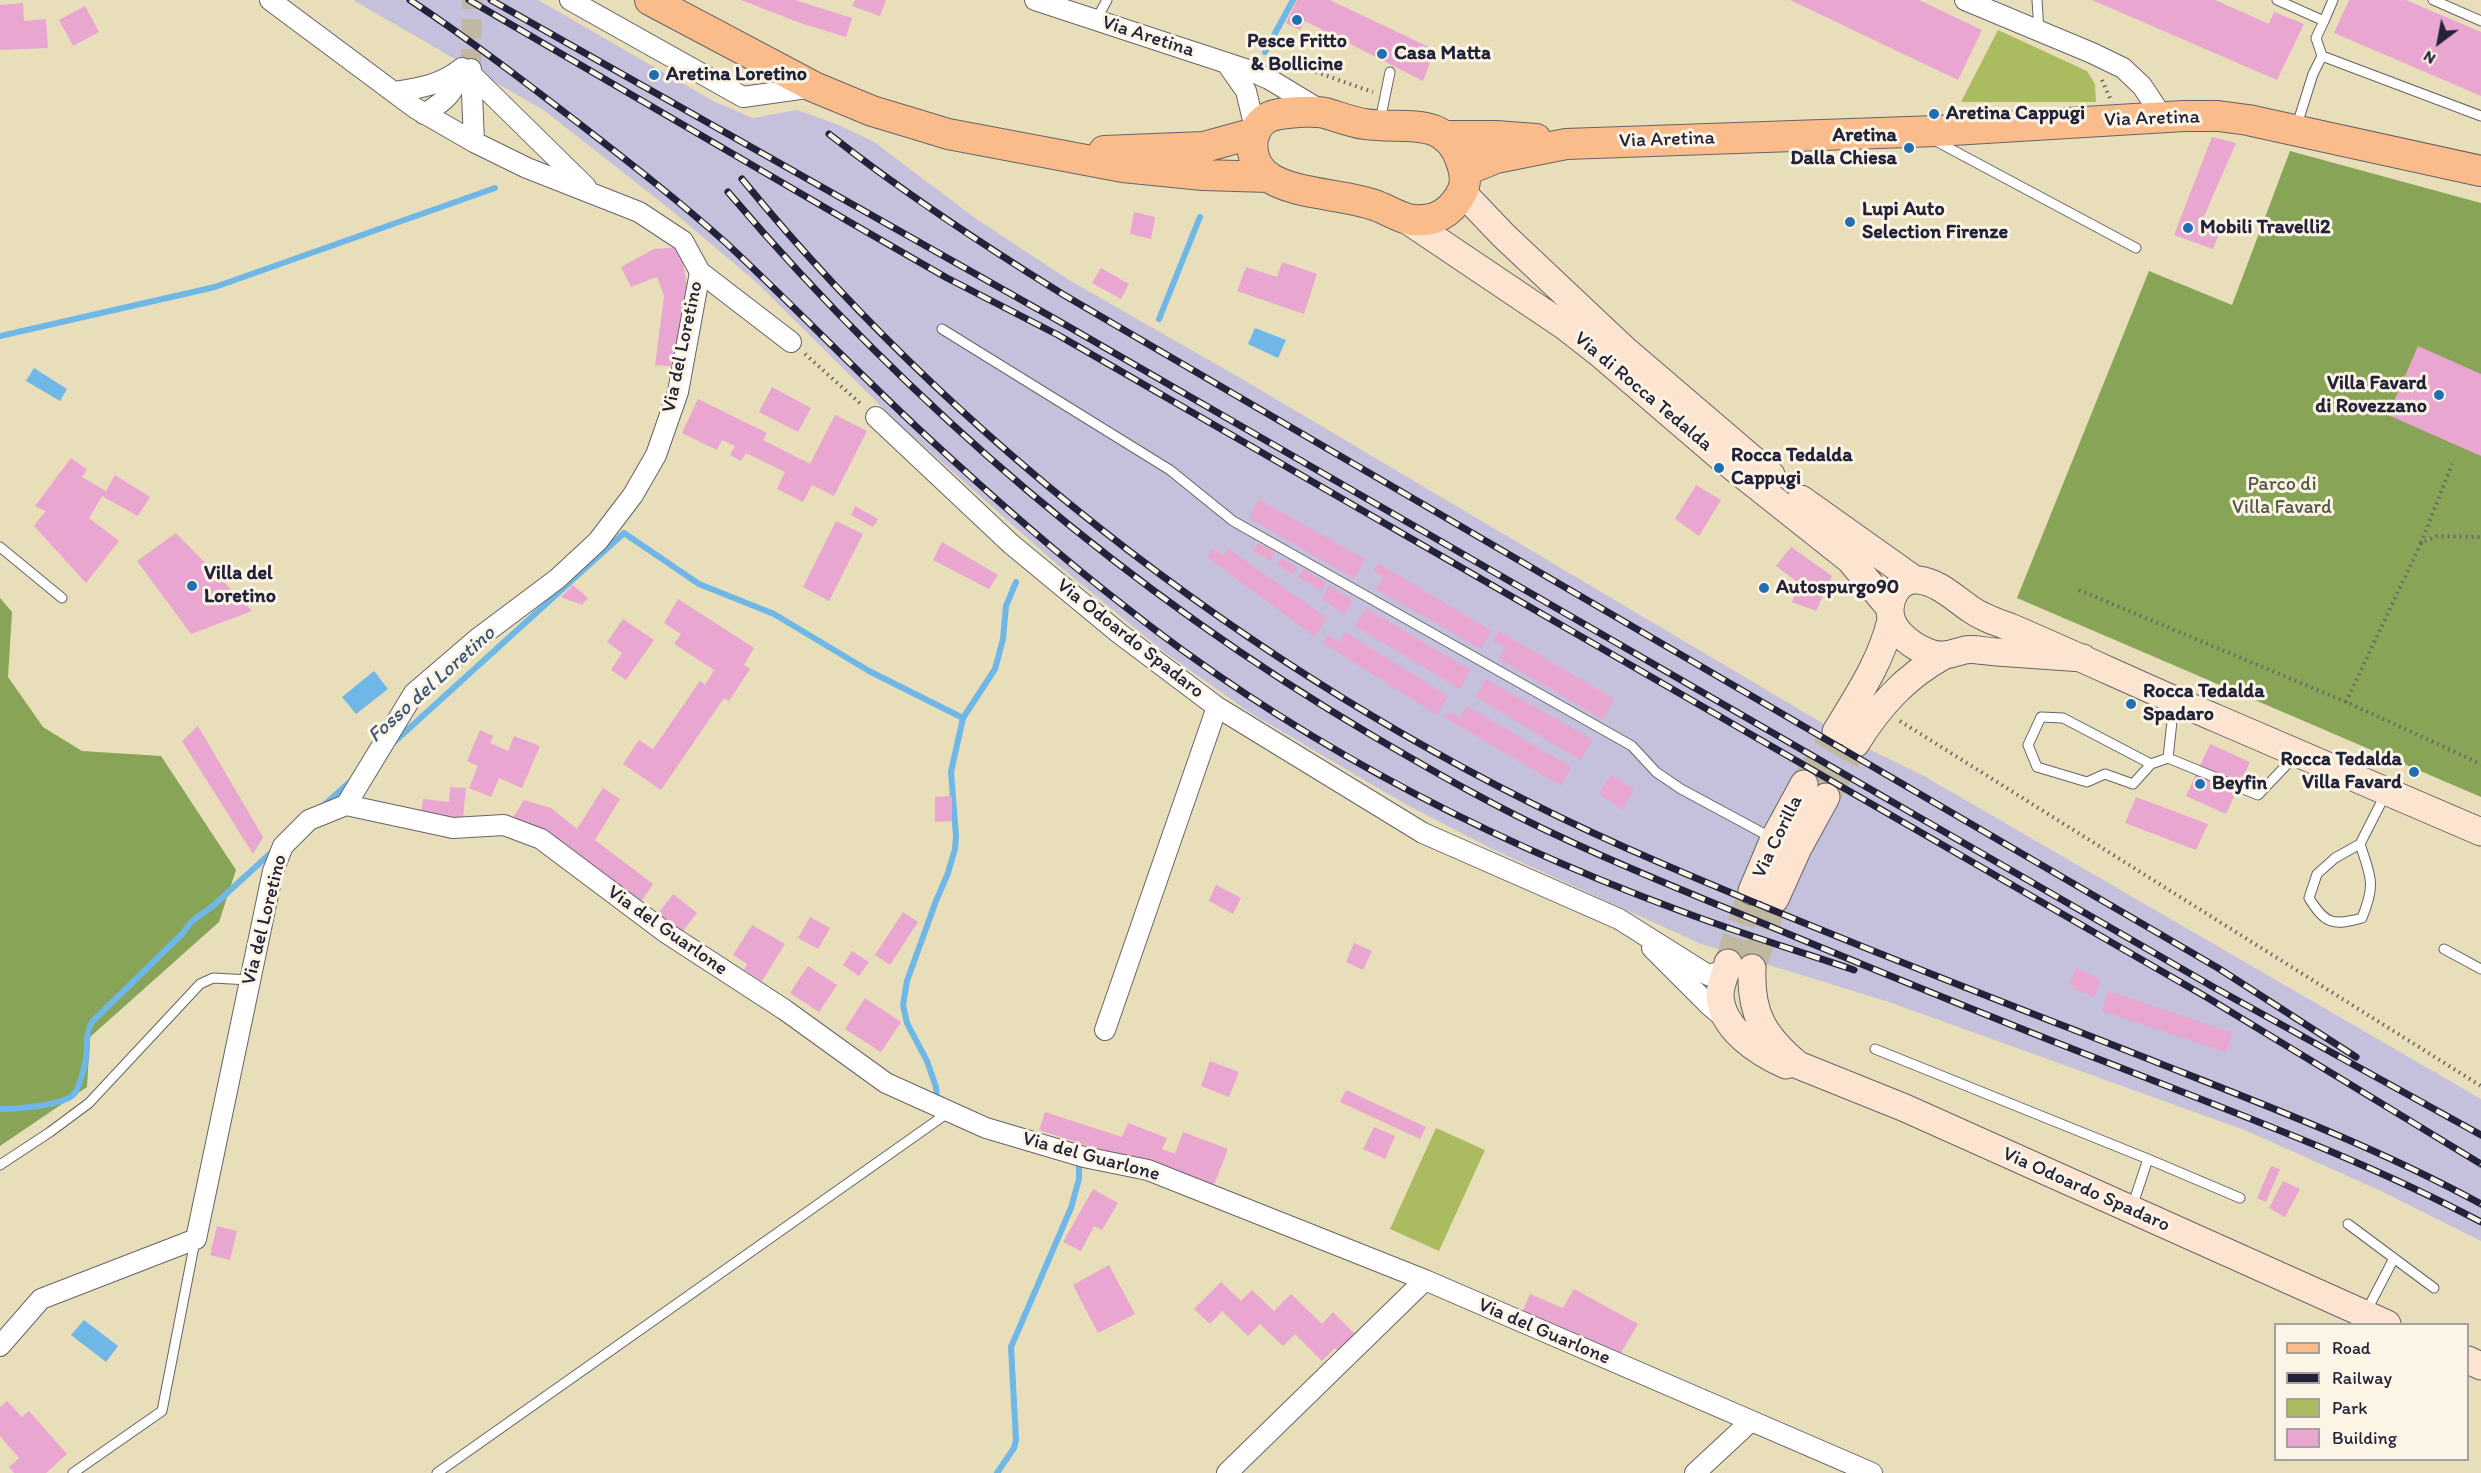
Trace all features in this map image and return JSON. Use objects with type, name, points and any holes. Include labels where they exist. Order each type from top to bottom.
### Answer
[{"type":"main road","points":[[650,0],[814,87],[872,111],[948,134],[1065,155],[1098,164],[1164,172],[1269,177],[1299,188],[1376,205],[1407,220],[1422,220],[1443,214],[1452,206],[1463,181],[1458,153],[1444,136]]},
{"type":"main road","name":"Via Aretina","points":[[1065,155],[1117,149],[1204,147],[1257,130],[1269,117],[1282,113],[1323,112],[1341,119],[1379,126],[1424,126],[1444,136],[1496,136],[1566,144],[1920,132],[2162,116],[2217,116],[2295,130],[2481,171]]},
{"type":"main road","points":[[1257,130],[1252,145],[1253,156],[1258,166],[1269,177]]},
{"type":"main road","name":"Via Aretina","points":[[1463,181],[1496,158],[1566,144]]},
{"type":"street","name":"Via del Loretino","points":[[195,1239],[273,871],[283,846],[309,820],[346,805],[414,693],[477,639],[557,579],[598,541],[633,495],[656,455],[678,392],[700,272],[683,241],[639,212],[527,168],[424,114],[270,0]]},
{"type":"street","points":[[570,0],[743,96],[814,87]]},
{"type":"street","name":"Via Aretina","points":[[1035,0],[1269,79],[1323,112]]},
{"type":"street","points":[[1965,0],[2123,68],[2142,86],[2162,116]]},
{"type":"street","points":[[1227,63],[1246,91],[1257,130]]},
{"type":"street","name":"Via del Loretino","points":[[468,70],[594,195]]},
{"type":"street","points":[[394,92],[435,85],[468,70]]},
{"type":"street","points":[[424,114],[451,94],[468,70]]},
{"type":"street","points":[[468,70],[474,142]]},
{"type":"street","name":"Via di Rocca Tedalda","points":[[1463,181],[1503,235],[1625,350],[1767,472],[1916,580],[1941,588],[1970,609],[2174,700],[2481,832]]},
{"type":"street","name":"Via di Rocca Tedalda","points":[[1407,220],[1566,327],[1724,460],[1850,560],[1913,645],[1931,654],[2083,658]]},
{"type":"street","points":[[700,272],[791,342]]},
{"type":"street","name":"Via Odoardo Spadaro","points":[[876,417],[1011,544],[1120,634],[1217,706],[1423,833],[1619,919],[1708,975],[1740,965]]},
{"type":"street","points":[[1916,580],[1907,581],[1897,589],[1886,642],[1846,737],[1907,680],[1954,653],[1974,637],[1977,628],[1970,609]]},
{"type":"street","points":[[1105,1030],[1217,706]]},
{"type":"street","name":"Via Corilla","points":[[1815,791],[1798,848],[1764,895],[1774,839],[1815,791]]},
{"type":"street","name":"Via del Guarlone","points":[[346,805],[453,828],[504,825],[542,839],[665,932],[785,1010],[886,1083],[986,1128],[1080,1156],[1148,1170],[1425,1280],[1872,1473]]},
{"type":"street","name":"Via Odoardo Spadaro","points":[[1619,919],[1709,1005],[1730,1022]]},
{"type":"street","points":[[1730,1022],[1754,1007],[1740,965]]},
{"type":"street","points":[[1740,965],[1720,995],[1724,1011],[1730,1022],[1758,1050],[1785,1065],[1814,1072]]},
{"type":"street","name":"Via Odoardo Spadaro","points":[[1754,1007],[1764,1029],[1786,1055],[1798,1065],[1905,1108],[2376,1319]]},
{"type":"street","points":[[0,1346],[41,1299],[195,1239]]},
{"type":"street","points":[[1227,1473],[1425,1280]]},
{"type":"street","points":[[1695,1473],[1751,1421]]},
{"type":"lane","points":[[1096,20],[1107,0]]},
{"type":"lane","points":[[2037,0],[2039,31]]},
{"type":"lane","points":[[2277,0],[2324,21]]},
{"type":"lane","points":[[2295,130],[2313,75],[2322,56],[2316,38],[2333,0]]},
{"type":"lane","points":[[2433,0],[2481,21]]},
{"type":"lane","points":[[2322,56],[2481,116]]},
{"type":"lane","points":[[1379,126],[1390,72]]},
{"type":"lane","points":[[1920,132],[1944,147],[2136,248]]},
{"type":"lane","points":[[942,329],[1170,470],[1233,521],[1632,746],[1656,772],[1681,789],[1774,839]]},
{"type":"lane","points":[[0,548],[62,598]]},
{"type":"lane","points":[[2168,758],[2174,700]]},
{"type":"lane","points":[[2151,764],[2063,718],[2041,717],[2028,746],[2037,767],[2087,782],[2105,774],[2133,784],[2151,764],[2168,758],[2258,795],[2297,754]]},
{"type":"lane","points":[[2360,844],[2370,876],[2372,894],[2362,918],[2342,924],[2320,916],[2309,898],[2317,874],[2335,858],[2360,844],[2387,791]]},
{"type":"lane","points":[[2444,949],[2481,969]]},
{"type":"lane","points":[[0,1165],[89,1103],[200,984],[213,978],[250,980]]},
{"type":"lane","points":[[1875,1049],[2240,1198]]},
{"type":"lane","points":[[437,1473],[950,1112]]},
{"type":"lane","points":[[2131,1209],[2148,1159]]},
{"type":"lane","points":[[2348,1224],[2434,1288]]},
{"type":"lane","points":[[73,1473],[162,1411],[195,1239]]},
{"type":"lane","points":[[2376,1319],[2394,1258]]},
{"type":"path","points":[[1271,57],[1386,96]]},
{"type":"path","points":[[2101,77],[2110,98],[2104,104]]},
{"type":"path","points":[[791,342],[876,417]]},
{"type":"path","points":[[2346,702],[2421,543],[2452,464]]},
{"type":"path","points":[[2421,543],[2437,536],[2481,537]]},
{"type":"path","points":[[2079,590],[2346,702],[2481,764]]},
{"type":"path","points":[[1878,709],[2481,1086]]},
{"type":"shaded area","points":[[353,0],[538,0],[715,102],[753,118],[797,110],[839,125],[874,142],[975,218],[1069,280],[1242,379],[1856,743],[1924,776],[2481,1099],[2481,1241],[2381,1191],[2247,1131],[1889,1002],[1701,944],[1490,848],[1405,804],[1249,712],[1163,651],[1052,560],[900,425],[757,283],[671,210],[545,111]]},
{"type":"green space","points":[[1998,30],[2087,71],[2095,84],[2096,102],[1961,102]]},
{"type":"green space","name":"Parco di Villa Favard","points":[[2290,151],[2481,203],[2481,797],[2017,598],[2149,271],[2232,305]]},
{"type":"green space","points":[[0,598],[12,612],[8,677],[43,727],[82,751],[161,756],[236,870],[219,922],[90,1037],[87,1087],[0,1146]]},
{"type":"green space","points":[[1436,1128],[1485,1150],[1439,1251],[1390,1229]]},
{"type":"water","points":[[1255,328],[1286,340],[1278,358],[1248,344]]},
{"type":"water","points":[[34,368],[67,389],[60,401],[26,381]]},
{"type":"water","points":[[374,671],[388,689],[356,714],[342,697]]},
{"type":"water","points":[[84,1320],[118,1346],[106,1362],[71,1335]]},
{"type":"building","points":[[741,0],[795,0],[852,18],[846,37],[803,24]]},
{"type":"building","points":[[855,0],[886,0],[880,16],[852,6]]},
{"type":"building","points":[[1297,0],[1330,0],[1435,50],[1423,81],[1305,21],[1300,30],[1286,23]]},
{"type":"building","points":[[1790,0],[1919,0],[1982,30],[1958,80]]},
{"type":"building","points":[[2092,0],[2215,0],[2269,24],[2274,12],[2304,24],[2277,80]]},
{"type":"building","points":[[2349,0],[2406,0],[2481,32],[2481,96],[2334,33]]},
{"type":"building","points":[[23,3],[24,21],[46,19],[48,48],[0,50],[0,5]]},
{"type":"building","points":[[85,6],[99,32],[73,46],[59,20]]},
{"type":"building","points":[[2212,137],[2236,143],[2202,221],[2221,229],[2213,249],[2174,235]]},
{"type":"building","points":[[1134,212],[1155,217],[1151,239],[1130,234]]},
{"type":"building","points":[[680,247],[690,302],[681,367],[655,365],[664,296],[657,277],[631,287],[621,267],[654,249]]},
{"type":"building","points":[[1282,262],[1317,274],[1304,314],[1237,291],[1246,267],[1277,277]]},
{"type":"building","points":[[1101,268],[1129,284],[1121,299],[1092,283]]},
{"type":"building","name":"Villa Favard di Rovezzano","points":[[2418,346],[2481,374],[2481,456],[2388,415]]},
{"type":"building","points":[[772,387],[811,408],[798,432],[759,412]]},
{"type":"building","points":[[698,399],[767,433],[763,440],[810,464],[835,415],[867,431],[834,496],[812,485],[803,502],[777,489],[785,472],[746,453],[741,461],[730,455],[735,446],[722,440],[717,450],[682,433]]},
{"type":"building","points":[[71,458],[87,469],[82,477],[106,491],[115,475],[150,497],[138,516],[102,496],[89,518],[119,541],[86,583],[34,526],[46,511],[35,506]]},
{"type":"building","points":[[1696,485],[1721,500],[1699,536],[1675,519]]},
{"type":"building","points":[[1258,499],[1365,559],[1354,579],[1249,518]]},
{"type":"building","points":[[855,506],[878,519],[873,527],[851,515]]},
{"type":"building","points":[[836,521],[863,534],[829,601],[803,587]]},
{"type":"building","name":"Villa del Loretino","points":[[176,533],[252,611],[191,634],[137,561]]},
{"type":"building","points":[[942,542],[998,575],[989,589],[933,560]]},
{"type":"building","points":[[1258,543],[1275,553],[1270,561],[1253,551]]},
{"type":"building","points":[[1791,547],[1832,576],[1816,611],[1792,602],[1800,584],[1776,566]]},
{"type":"building","points":[[1213,548],[1223,556],[1229,549],[1327,618],[1315,637],[1207,557]]},
{"type":"building","points":[[1281,558],[1297,567],[1293,574],[1277,565]]},
{"type":"building","points":[[1378,563],[1492,631],[1481,649],[1376,589],[1383,577],[1374,571]]},
{"type":"building","points":[[1303,569],[1326,583],[1322,591],[1298,577]]},
{"type":"building","points":[[573,585],[588,598],[582,605],[561,597]]},
{"type":"building","points":[[1330,586],[1353,601],[1344,614],[1322,599]]},
{"type":"building","points":[[678,599],[754,648],[744,665],[750,669],[729,701],[724,698],[661,790],[623,764],[639,740],[653,749],[700,681],[705,685],[714,670],[674,644],[681,634],[664,623]]},
{"type":"building","points":[[1366,608],[1470,670],[1460,689],[1355,626]]},
{"type":"building","points":[[623,619],[654,640],[626,680],[611,670],[622,653],[607,642]]},
{"type":"building","points":[[1499,631],[1614,699],[1603,720],[1499,659],[1505,647],[1493,641]]},
{"type":"building","points":[[1345,632],[1448,696],[1437,715],[1323,643],[1328,635],[1339,642]]},
{"type":"building","points":[[1486,679],[1593,740],[1580,760],[1476,697]]},
{"type":"building","points":[[1467,706],[1571,767],[1561,786],[1444,717],[1448,711],[1460,718]]},
{"type":"building","points":[[198,726],[263,837],[253,854],[182,741]]},
{"type":"building","points":[[480,730],[493,736],[490,743],[508,751],[514,736],[540,746],[522,788],[499,778],[491,797],[469,788],[478,766],[467,761]]},
{"type":"building","points":[[2210,744],[2250,762],[2226,814],[2186,796]]},
{"type":"building","points":[[1611,775],[1634,788],[1622,810],[1599,794]]},
{"type":"building","points":[[450,787],[466,788],[463,818],[421,813],[423,799],[449,802]]},
{"type":"building","points":[[603,788],[620,799],[595,840],[653,884],[641,902],[583,857],[513,818],[524,800],[551,808],[577,829]]},
{"type":"building","points":[[952,796],[952,821],[935,822],[935,797]]},
{"type":"building","points":[[2136,797],[2208,824],[2196,850],[2125,823]]},
{"type":"building","points":[[1216,885],[1241,898],[1233,914],[1209,901]]},
{"type":"building","points":[[673,894],[697,913],[680,935],[656,916]]},
{"type":"building","points":[[903,912],[918,922],[890,965],[875,955]]},
{"type":"building","points":[[810,917],[830,928],[818,949],[798,938]]},
{"type":"building","points":[[752,925],[785,944],[762,981],[744,970],[747,964],[733,955]]},
{"type":"building","points":[[1354,943],[1372,951],[1363,970],[1346,962]]},
{"type":"building","points":[[852,951],[869,962],[859,976],[843,965]]},
{"type":"building","points":[[808,966],[837,985],[819,1012],[790,993]]},
{"type":"building","points":[[2076,968],[2101,979],[2094,997],[2069,984]]},
{"type":"building","points":[[2108,991],[2233,1033],[2226,1052],[2102,1011]]},
{"type":"building","points":[[865,998],[901,1022],[881,1052],[845,1029]]},
{"type":"building","points":[[1210,1061],[1239,1072],[1229,1097],[1201,1086]]},
{"type":"building","points":[[1346,1090],[1426,1127],[1420,1139],[1340,1102]]},
{"type":"building","points":[[1045,1112],[1122,1137],[1128,1123],[1167,1138],[1162,1149],[1175,1154],[1183,1132],[1228,1149],[1212,1190],[1167,1172],[1039,1130]]},
{"type":"building","points":[[1374,1127],[1395,1136],[1385,1159],[1363,1149]]},
{"type":"building","points":[[2271,1166],[2280,1169],[2266,1202],[2257,1198]]},
{"type":"building","points":[[2283,1181],[2300,1189],[2285,1217],[2269,1208]]},
{"type":"building","points":[[1093,1189],[1118,1203],[1102,1230],[1094,1226],[1081,1251],[1063,1242]]},
{"type":"building","points":[[217,1226],[237,1231],[230,1260],[210,1255]]},
{"type":"building","points":[[1109,1265],[1135,1314],[1098,1333],[1073,1285]]},
{"type":"building","points":[[1221,1282],[1241,1301],[1252,1290],[1274,1311],[1291,1294],[1322,1324],[1333,1312],[1358,1337],[1342,1354],[1335,1348],[1322,1361],[1295,1334],[1283,1346],[1260,1324],[1248,1336],[1222,1311],[1210,1324],[1194,1309]]},
{"type":"building","points":[[1574,1289],[1638,1324],[1619,1356],[1522,1313],[1530,1294],[1563,1308]]},
{"type":"building","points":[[7,1401],[22,1417],[29,1411],[67,1454],[46,1473],[14,1473],[9,1467],[19,1458],[0,1436],[0,1407]]},
{"type":"waterway","points":[[1265,52],[1293,0]]},
{"type":"waterway","points":[[0,336],[215,287],[495,188]]},
{"type":"waterway","points":[[1159,319],[1200,217]]},
{"type":"waterway","name":"Fosso del Loretino","points":[[393,743],[624,533],[699,584],[774,614],[869,671],[963,718]]},
{"type":"waterway","points":[[943,1100],[937,1097],[927,1061],[907,1023],[903,1005],[907,981],[955,849],[951,772],[963,718],[995,669],[1003,639],[1006,606],[1016,582]]},
{"type":"waterway","name":"Fosso del Loretino","points":[[322,807],[352,780]]},
{"type":"waterway","name":"Fosso del Loretino","points":[[0,1109],[50,1104],[74,1094],[83,1072],[92,1022],[182,934],[192,921],[213,906],[274,850]]},
{"type":"waterway","points":[[997,1473],[1014,1448],[1016,1440],[1011,1347],[1071,1208],[1079,1179],[1079,1158]]},
{"type":"tunnel","points":[[471,69],[472,0]]},
{"type":"tunnel","points":[[1804,784],[1836,732]]},
{"type":"tunnel","points":[[1826,797],[1856,743]]},
{"type":"tunnel","points":[[1728,963],[1752,891]]},
{"type":"tunnel","points":[[1752,968],[1775,899]]},
{"type":"railway","points":[[410,0],[518,77],[690,212],[750,265],[922,432],[1021,521],[1123,605],[1186,653],[1251,698],[1388,779],[1531,850],[1678,910],[1854,970]]},
{"type":"railway","points":[[469,0],[947,278],[1058,335],[2208,998],[2481,1164]]},
{"type":"railway","points":[[491,0],[1064,324],[2215,988],[2481,1135]]},
{"type":"railway","points":[[829,134],[944,218],[1064,295],[2218,968],[2356,1057]]},
{"type":"railway","points":[[742,179],[835,286],[937,387],[1045,483],[1159,574],[1279,657],[1402,733],[1528,801],[1656,861],[1845,939],[2323,1129],[2481,1204]]},
{"type":"railway","points":[[728,192],[798,271],[872,348],[948,421],[1028,491],[1110,558],[1195,621],[1283,680],[1373,736],[1492,803],[1616,862],[1951,1001],[2351,1160],[2481,1222]]},
{"type":"place","name":"Pesce Fritto & Bollicine","points":[[1297,20]]},
{"type":"place","name":"Casa Matta","points":[[1382,54]]},
{"type":"place","name":"Aretina Loretino","points":[[654,75]]},
{"type":"place","name":"Aretina Cappugi","points":[[1934,114]]},
{"type":"place","name":"Aretina Dalla Chiesa","points":[[1909,148]]},
{"type":"place","name":"Lupi Auto Selection Firenze","points":[[1850,222]]},
{"type":"place","name":"Mobili Travelli2","points":[[2188,228]]},
{"type":"place","name":"Villa Favard di Rovezzano","points":[[2439,395]]},
{"type":"place","name":"Rocca Tedalda Cappugi","points":[[1719,468]]},
{"type":"place","name":"Villa del Loretino","points":[[192,586]]},
{"type":"place","name":"Autospurgo90","points":[[1764,588]]},
{"type":"place","name":"Rocca Tedalda Spadaro","points":[[2131,704]]},
{"type":"place","name":"Rocca Tedalda Villa Favard","points":[[2414,772]]},
{"type":"place","name":"Beyfin","points":[[2200,784]]}]
